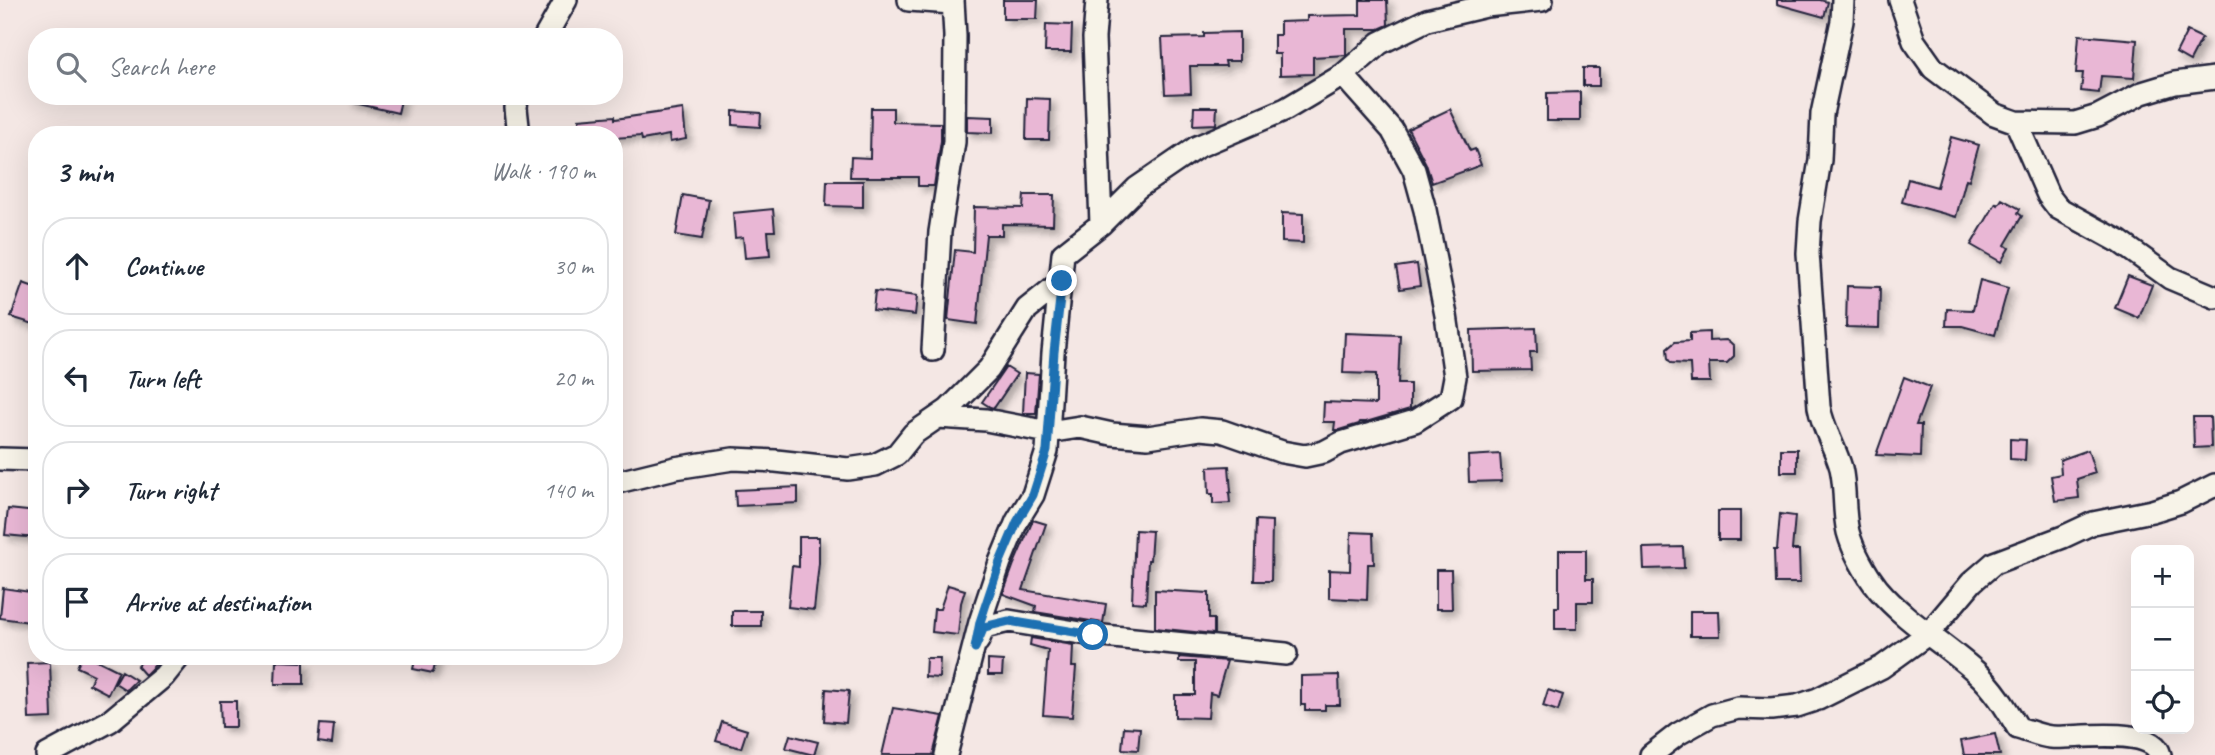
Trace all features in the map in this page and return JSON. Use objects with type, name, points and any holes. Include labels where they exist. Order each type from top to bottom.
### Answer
[{"type":"street","points":[[550,28],[566,0]]},
{"type":"street","points":[[909,0],[953,2],[954,142],[940,232],[933,350]]},
{"type":"street","points":[[1097,0],[1094,38],[1101,223]]},
{"type":"street","points":[[946,755],[980,622],[1000,562],[1017,522],[1033,495],[1047,451],[1063,254],[1101,223],[1137,188],[1197,147],[1286,109],[1343,75],[1380,44],[1427,20],[1486,6],[1542,0]]},
{"type":"street","points":[[1843,0],[1842,21],[1822,114],[1820,160],[1810,221],[1808,253],[1819,407],[1822,425],[1840,465],[1848,532],[1856,554],[1877,588],[1904,614],[1976,672],[1990,687],[2018,728],[2050,737],[2130,736],[2152,743],[2160,755]]},
{"type":"street","points":[[1900,0],[1914,41],[1933,68],[1994,114],[2017,122],[2076,122],[2098,116],[2142,93],[2175,83],[2215,78]]},
{"type":"street","points":[[938,417],[986,420],[1048,432],[1080,427],[1112,434],[1147,437],[1200,429],[1222,431],[1282,452],[1305,456],[1415,421],[1451,398],[1455,377],[1446,315],[1425,210],[1414,170],[1392,130],[1343,75]]},
{"type":"street","points":[[516,105],[518,126]]},
{"type":"street","points":[[2017,122],[2048,195],[2058,208],[2120,242],[2170,278],[2215,297]]},
{"type":"street","points":[[623,481],[675,468],[733,459],[848,469],[875,465],[897,454],[913,435],[938,417],[989,369],[1027,309],[1062,281]]},
{"type":"street","points":[[0,459],[28,460]]},
{"type":"street","points":[[1651,755],[1678,734],[1712,715],[1738,708],[1772,709],[1797,706],[1818,699],[1882,667],[1930,633],[1972,582],[1994,563],[2093,523],[2181,502],[2215,485]]},
{"type":"street","points":[[975,648],[984,627],[1009,621],[1093,635],[1286,654]]},
{"type":"street","points":[[47,755],[110,721],[164,676],[173,665]]},
{"type":"building","points":[[1003,0],[1038,0],[1037,19],[1003,19]]},
{"type":"building","points":[[1360,0],[1387,0],[1388,25],[1379,29],[1346,29],[1346,55],[1313,57],[1313,74],[1280,75],[1280,54],[1274,54],[1274,35],[1280,35],[1280,22],[1307,21],[1307,16],[1360,15]]},
{"type":"building","points":[[1777,0],[1828,2],[1824,17],[1777,4]]},
{"type":"building","points":[[1046,24],[1072,25],[1071,52],[1045,52]]},
{"type":"building","points":[[2187,31],[2202,38],[2190,61],[2176,53]]},
{"type":"building","points":[[1239,32],[1239,61],[1225,61],[1226,66],[1190,66],[1191,93],[1165,94],[1162,38],[1204,37],[1204,33]]},
{"type":"building","points":[[2079,35],[2137,40],[2134,78],[2101,76],[2099,93],[2081,91],[2083,73],[2076,73]]},
{"type":"building","points":[[1583,68],[1599,68],[1599,86],[1583,86]]},
{"type":"building","points":[[1580,92],[1580,121],[1547,121],[1547,93]]},
{"type":"building","points":[[1027,98],[1050,99],[1049,140],[1026,140]]},
{"type":"building","points":[[363,105],[400,105],[398,113]]},
{"type":"building","points":[[1194,107],[1217,107],[1216,124],[1193,125]]},
{"type":"building","points":[[871,108],[893,108],[893,122],[941,123],[934,186],[918,186],[918,177],[850,177],[851,157],[870,158]]},
{"type":"building","points":[[683,109],[686,139],[670,142],[669,135],[642,140],[641,136],[623,137],[623,126],[579,126],[579,119],[615,116],[615,119]]},
{"type":"building","points":[[1450,109],[1470,151],[1475,149],[1481,165],[1432,183],[1426,164],[1408,129]]},
{"type":"building","points":[[733,111],[761,113],[760,127],[733,125]]},
{"type":"building","points":[[967,116],[993,117],[993,133],[967,132]]},
{"type":"building","points":[[1951,137],[1979,145],[1956,217],[1902,202],[1908,179],[1937,187]]},
{"type":"building","points":[[827,181],[863,181],[863,207],[826,206]]},
{"type":"building","points":[[683,195],[709,200],[702,239],[676,235]]},
{"type":"building","points":[[1024,195],[1054,195],[1053,225],[1002,224],[1002,235],[986,235],[977,324],[948,320],[955,250],[973,252],[974,207],[1023,208]]},
{"type":"building","points":[[2002,199],[2020,209],[2018,213],[2022,216],[2005,245],[2009,248],[2001,262],[1971,245],[1996,203],[1998,205]]},
{"type":"building","points":[[773,209],[775,231],[768,231],[770,256],[745,258],[743,237],[735,238],[733,213]]},
{"type":"building","points":[[1282,213],[1303,214],[1303,243],[1282,242]]},
{"type":"building","points":[[1417,264],[1420,286],[1400,289],[1396,267]]},
{"type":"building","points":[[2128,276],[2152,285],[2139,318],[2115,308]]},
{"type":"building","points":[[1980,280],[2008,288],[1995,335],[1962,326],[1946,326],[1947,309],[1973,310]]},
{"type":"building","points":[[23,283],[28,285],[28,322],[11,317]]},
{"type":"building","points":[[1847,286],[1880,287],[1879,328],[1846,327]]},
{"type":"building","points":[[875,291],[917,296],[915,315],[873,310]]},
{"type":"building","points":[[1536,328],[1537,352],[1530,352],[1531,370],[1472,371],[1471,330]]},
{"type":"building","points":[[1709,332],[1709,341],[1730,342],[1734,346],[1734,356],[1727,363],[1709,363],[1710,382],[1691,382],[1690,364],[1671,363],[1667,349],[1675,342],[1690,341],[1690,333]]},
{"type":"building","points":[[1345,333],[1400,335],[1398,384],[1410,384],[1410,409],[1339,430],[1334,430],[1335,422],[1323,422],[1324,402],[1376,404],[1376,374],[1343,373]]},
{"type":"building","points":[[1006,367],[1017,374],[994,408],[990,407],[982,402]]},
{"type":"building","points":[[1025,373],[1039,374],[1036,413],[1023,413]]},
{"type":"building","points":[[1904,377],[1930,387],[1916,425],[1921,425],[1920,457],[1876,455]]},
{"type":"building","points":[[2193,417],[2210,417],[2211,447],[2194,448]]},
{"type":"building","points":[[2010,439],[2026,440],[2025,460],[2010,459]]},
{"type":"building","points":[[1781,449],[1797,449],[1797,472],[1781,472]]},
{"type":"building","points":[[2088,450],[2095,473],[2077,479],[2079,498],[2055,501],[2051,476],[2061,474],[2060,460]]},
{"type":"building","points":[[1500,454],[1502,481],[1469,482],[1468,456]]},
{"type":"building","points":[[1229,466],[1230,503],[1213,504],[1213,494],[1209,494],[1208,467]]},
{"type":"building","points":[[798,487],[798,503],[736,506],[735,490]]},
{"type":"building","points":[[8,509],[28,511],[28,537],[5,535]]},
{"type":"building","points":[[1718,511],[1740,511],[1740,540],[1718,540]]},
{"type":"building","points":[[1780,514],[1795,516],[1792,550],[1799,550],[1800,583],[1775,583],[1774,550],[1777,550]]},
{"type":"building","points":[[1033,520],[1046,524],[1023,590],[1106,604],[1103,623],[1035,612],[1036,606],[1003,594]]},
{"type":"building","points":[[1256,520],[1272,521],[1271,581],[1254,581]]},
{"type":"building","points":[[1135,530],[1152,531],[1146,603],[1132,602]]},
{"type":"building","points":[[1351,532],[1373,533],[1374,564],[1368,564],[1367,600],[1329,598],[1329,570],[1350,571]]},
{"type":"building","points":[[799,537],[819,537],[814,610],[788,607],[792,566],[799,567]]},
{"type":"building","points":[[1683,547],[1684,568],[1644,569],[1643,548]]},
{"type":"building","points":[[1559,550],[1586,550],[1586,579],[1593,579],[1593,602],[1577,602],[1577,629],[1555,629],[1555,607],[1559,607]]},
{"type":"building","points":[[1436,570],[1451,570],[1452,609],[1436,609]]},
{"type":"building","points":[[948,585],[965,590],[958,635],[932,632],[934,609],[940,609]]},
{"type":"building","points":[[3,588],[28,592],[28,622],[0,618]]},
{"type":"building","points":[[1155,590],[1209,593],[1209,619],[1214,619],[1214,634],[1155,628]]},
{"type":"building","points":[[732,611],[761,611],[761,626],[732,626]]},
{"type":"building","points":[[1690,611],[1719,611],[1720,636],[1690,636]]},
{"type":"building","points":[[1031,638],[1073,645],[1072,667],[1076,667],[1072,717],[1043,715],[1048,650],[1030,645]]},
{"type":"building","points":[[1179,657],[1227,661],[1217,695],[1210,693],[1208,718],[1175,717],[1175,695],[1195,695],[1195,662],[1179,662]]},
{"type":"building","points":[[926,658],[940,658],[939,678],[925,677]]},
{"type":"building","points":[[988,660],[1003,661],[1002,675],[988,675]]},
{"type":"building","points":[[27,663],[50,665],[52,718],[29,719]]},
{"type":"building","points":[[107,665],[119,671],[108,694],[89,684],[94,675],[77,667]]},
{"type":"building","points":[[138,665],[155,665],[145,675]]},
{"type":"building","points":[[276,665],[304,665],[304,684],[275,684]]},
{"type":"building","points":[[414,665],[435,665],[433,673],[413,669]]},
{"type":"building","points":[[122,671],[136,680],[126,690],[115,683]]},
{"type":"building","points":[[1339,675],[1340,705],[1325,705],[1325,710],[1305,710],[1305,705],[1301,705],[1301,676]]},
{"type":"building","points":[[826,689],[849,691],[846,723],[824,721]]},
{"type":"building","points":[[1548,690],[1563,695],[1558,711],[1543,706]]},
{"type":"building","points":[[220,701],[236,701],[236,727],[221,727]]},
{"type":"building","points":[[893,708],[943,716],[933,755],[882,755]]},
{"type":"building","points":[[722,722],[747,730],[741,748],[716,741]]},
{"type":"building","points":[[320,724],[334,725],[332,744],[318,742]]},
{"type":"building","points":[[1124,727],[1140,728],[1138,750],[1122,749]]},
{"type":"building","points":[[1995,734],[2000,755],[1964,755],[1961,741]]},
{"type":"building","points":[[790,735],[818,742],[814,755],[786,748]]},
{"type":"route","points":[[1062,281],[1047,451],[1033,495],[1017,522],[1000,562],[980,622],[975,648],[984,627],[999,622],[1033,624],[1093,635]]}]
